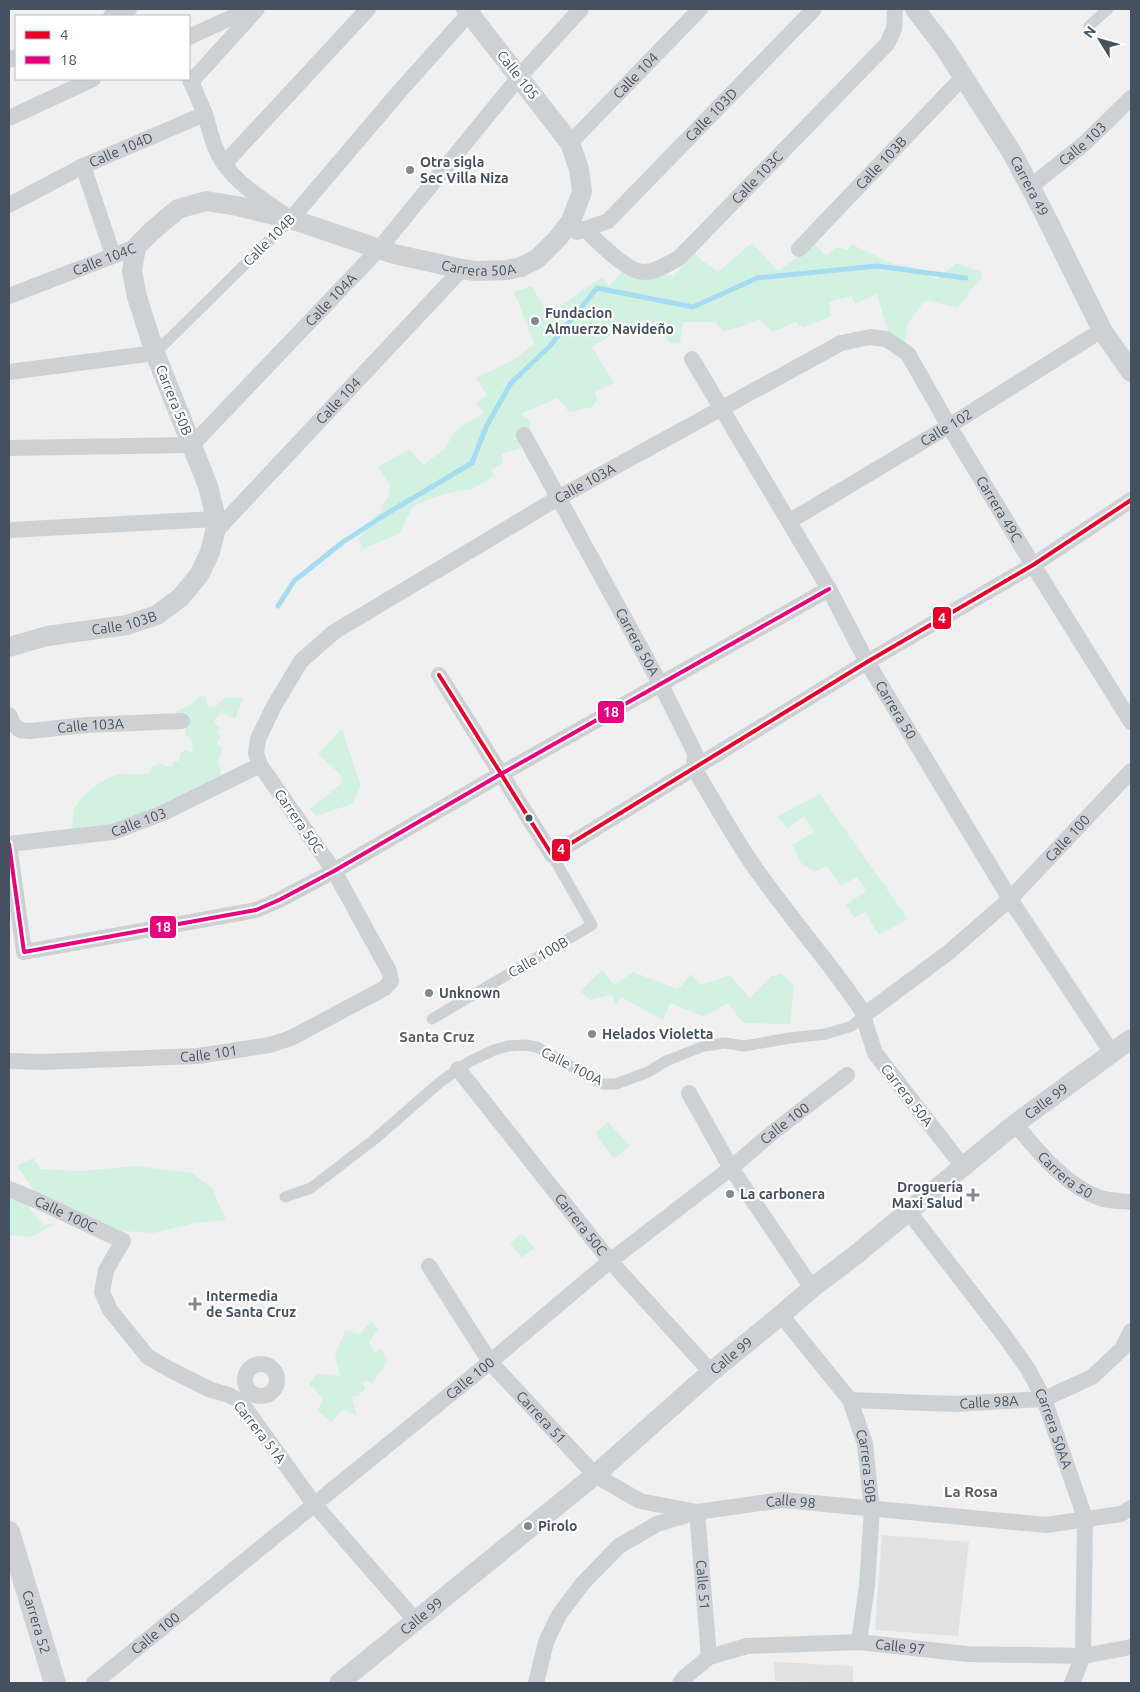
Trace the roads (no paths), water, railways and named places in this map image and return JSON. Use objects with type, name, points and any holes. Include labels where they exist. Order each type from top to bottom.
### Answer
[{"type":"main road","name":"Carrera 52","points":[[9,1532],[55,1683]]},
{"type":"street","points":[[114,15],[129,9]]},
{"type":"street","points":[[190,36],[250,9]]},
{"type":"street","points":[[205,114],[190,80],[257,9]]},
{"type":"street","points":[[224,164],[368,9]]},
{"type":"street","name":"Calle 104A","points":[[192,445],[379,250],[519,77],[581,9]]},
{"type":"street","name":"Calle 104","points":[[570,143],[700,9]]},
{"type":"street","name":"Calle 103D","points":[[584,229],[608,221],[814,9]]},
{"type":"street","name":"Calle 103C","points":[[584,229],[626,266],[644,272],[663,267],[680,257],[887,44],[894,29],[895,9]]},
{"type":"street","name":"Carrera 49","points":[[915,9],[963,77],[1011,151],[1102,330],[1131,372]]},
{"type":"street","points":[[1088,26],[1108,9]]},
{"type":"street","name":"Calle 105","points":[[469,10],[570,143]]},
{"type":"street","name":"Calle 104B","points":[[155,353],[291,219],[469,10]]},
{"type":"street","name":"Calle 103B","points":[[799,250],[963,77]]},
{"type":"street","points":[[9,118],[91,80]]},
{"type":"street","name":"Calle 103","points":[[1030,188],[1085,142],[1131,98]]},
{"type":"street","name":"Carrera 50A","points":[[205,114],[216,150],[224,164],[237,179],[291,219]]},
{"type":"street","name":"Calle 104D","points":[[9,205],[83,166],[205,114]]},
{"type":"street","name":"Carrera 50A","points":[[219,202],[291,219],[379,250],[462,269],[507,270],[537,259],[558,238],[571,221],[582,192],[579,170],[570,143]]},
{"type":"street","points":[[83,166],[113,255]]},
{"type":"street","name":"Calle 104C","points":[[9,296],[136,247],[178,209],[206,201],[219,202]]},
{"type":"street","points":[[558,238],[584,229]]},
{"type":"street","name":"Carrera 50B","points":[[136,247],[132,271],[137,297],[155,353],[208,486],[216,525],[210,552]]},
{"type":"street","name":"Calle 104","points":[[216,525],[462,269]]},
{"type":"street","name":"Calle 102","points":[[790,522],[949,426],[1102,330]]},
{"type":"street","name":"Carrera 49C","points":[[841,343],[870,337],[886,339],[908,354],[1033,565],[1131,722]]},
{"type":"street","name":"Calle 103A","points":[[258,739],[274,706],[300,661],[334,632],[558,498],[841,343]]},
{"type":"street","points":[[9,372],[155,353]]},
{"type":"street","name":"Carrera 50","points":[[692,359],[829,589],[867,662],[1010,900],[1112,1053]]},
{"type":"street","name":"Carrera 50A","points":[[524,435],[661,685],[695,753],[694,768],[747,857],[848,989],[864,1016],[874,1053],[964,1168]]},
{"type":"street","points":[[9,448],[192,445]]},
{"type":"street","points":[[439,675],[552,855],[867,662],[1033,565],[1131,500]]},
{"type":"street","points":[[9,530],[216,525]]},
{"type":"street","name":"Calle 103B","points":[[9,646],[47,636],[126,625],[157,615],[181,597],[199,575],[210,552]]},
{"type":"street","points":[[9,844],[24,952],[256,910],[334,871],[829,589]]},
{"type":"street","name":"Calle 103A","points":[[9,715],[13,724],[20,730],[30,731],[87,725],[182,721]]},
{"type":"street","name":"Carrera 50C","points":[[258,739],[256,753],[260,765],[334,871],[389,972],[390,981]]},
{"type":"street","name":"Calle 103","points":[[9,844],[113,832],[163,813],[260,765]]},
{"type":"street","name":"Calle 100","points":[[864,1016],[949,952],[1010,900],[1131,771]]},
{"type":"street","name":"Calle 100B","points":[[432,1019],[592,925],[552,855]]},
{"type":"street","name":"Calle 101","points":[[9,1060],[41,1062],[198,1056],[270,1045],[291,1038],[385,988],[390,981]]},
{"type":"street","name":"Calle 100A","points":[[285,1197],[311,1188],[376,1138],[458,1069],[494,1050],[524,1044],[537,1047],[603,1084],[616,1084],[648,1072],[676,1057],[704,1046],[725,1043],[744,1046],[826,1034],[852,1026],[864,1016]]},
{"type":"street","name":"Calle 99","points":[[339,1683],[595,1475],[711,1372],[812,1288],[964,1168],[1015,1124],[1131,1039]]},
{"type":"street","name":"Carrera 50C","points":[[458,1069],[610,1261],[711,1372]]},
{"type":"street","name":"Calle 100","points":[[94,1683],[490,1362],[610,1261],[731,1168],[772,1133],[847,1075]]},
{"type":"street","points":[[689,1093],[731,1168],[812,1288]]},
{"type":"street","name":"Carrera 50","points":[[1015,1124],[1048,1163],[1072,1183],[1100,1198],[1131,1202]]},
{"type":"street","name":"Calle 100C","points":[[9,1189],[123,1241]]},
{"type":"street","name":"Carrera 50AA","points":[[909,1212],[1004,1335],[1028,1369],[1044,1399],[1085,1518],[1083,1656],[1072,1683]]},
{"type":"street","name":"Carrera 51A","points":[[123,1241],[106,1270],[102,1292],[110,1310],[148,1357],[211,1390],[246,1397],[314,1504],[416,1621]]},
{"type":"street","name":"Carrera 51","points":[[429,1266],[490,1362],[595,1475],[640,1500],[697,1512]]},
{"type":"street","name":"Carrera 50B","points":[[781,1315],[850,1400],[864,1444],[872,1510],[867,1585],[859,1642]]},
{"type":"street","name":"Calle 98A","points":[[850,1400],[954,1404],[1044,1399],[1092,1377],[1122,1349],[1131,1331]]},
{"type":"street","name":"Calle 98","points":[[536,1683],[546,1642],[559,1615],[583,1583],[619,1546],[657,1524],[697,1512],[782,1500],[1046,1525],[1121,1514],[1131,1508]]},
{"type":"street","name":"Calle 51","points":[[697,1512],[710,1657]]},
{"type":"street","name":"Calle 97","points":[[680,1683],[710,1657],[747,1646],[859,1642],[967,1654],[1083,1656],[1131,1648]]},
{"type":"waterway","points":[[278,606],[294,581],[343,542],[472,463],[487,425],[511,383],[549,347],[597,288],[693,307],[757,278],[877,266],[966,278]]},
{"type":"place","name":"Otra sigla Sec Villa Niza","points":[[410,170]]},
{"type":"place","name":"Fundacion Almuerzo Navideño","points":[[535,321]]},
{"type":"place","name":"Unknown","points":[[429,993]]},
{"type":"place","name":"Helados Violetta","points":[[592,1034]]},
{"type":"place","name":"La carbonera","points":[[730,1194]]},
{"type":"place","name":"Droguería Maxi Salud","points":[[973,1195]]},
{"type":"place","name":"Intermedia de Santa Cruz","points":[[195,1304]]},
{"type":"place","name":"Pirolo","points":[[528,1526]]},
{"type":"district","name":"Santa Cruz","points":[[437,1036]]},
{"type":"district","name":"La Rosa","points":[[971,1491]]}]
